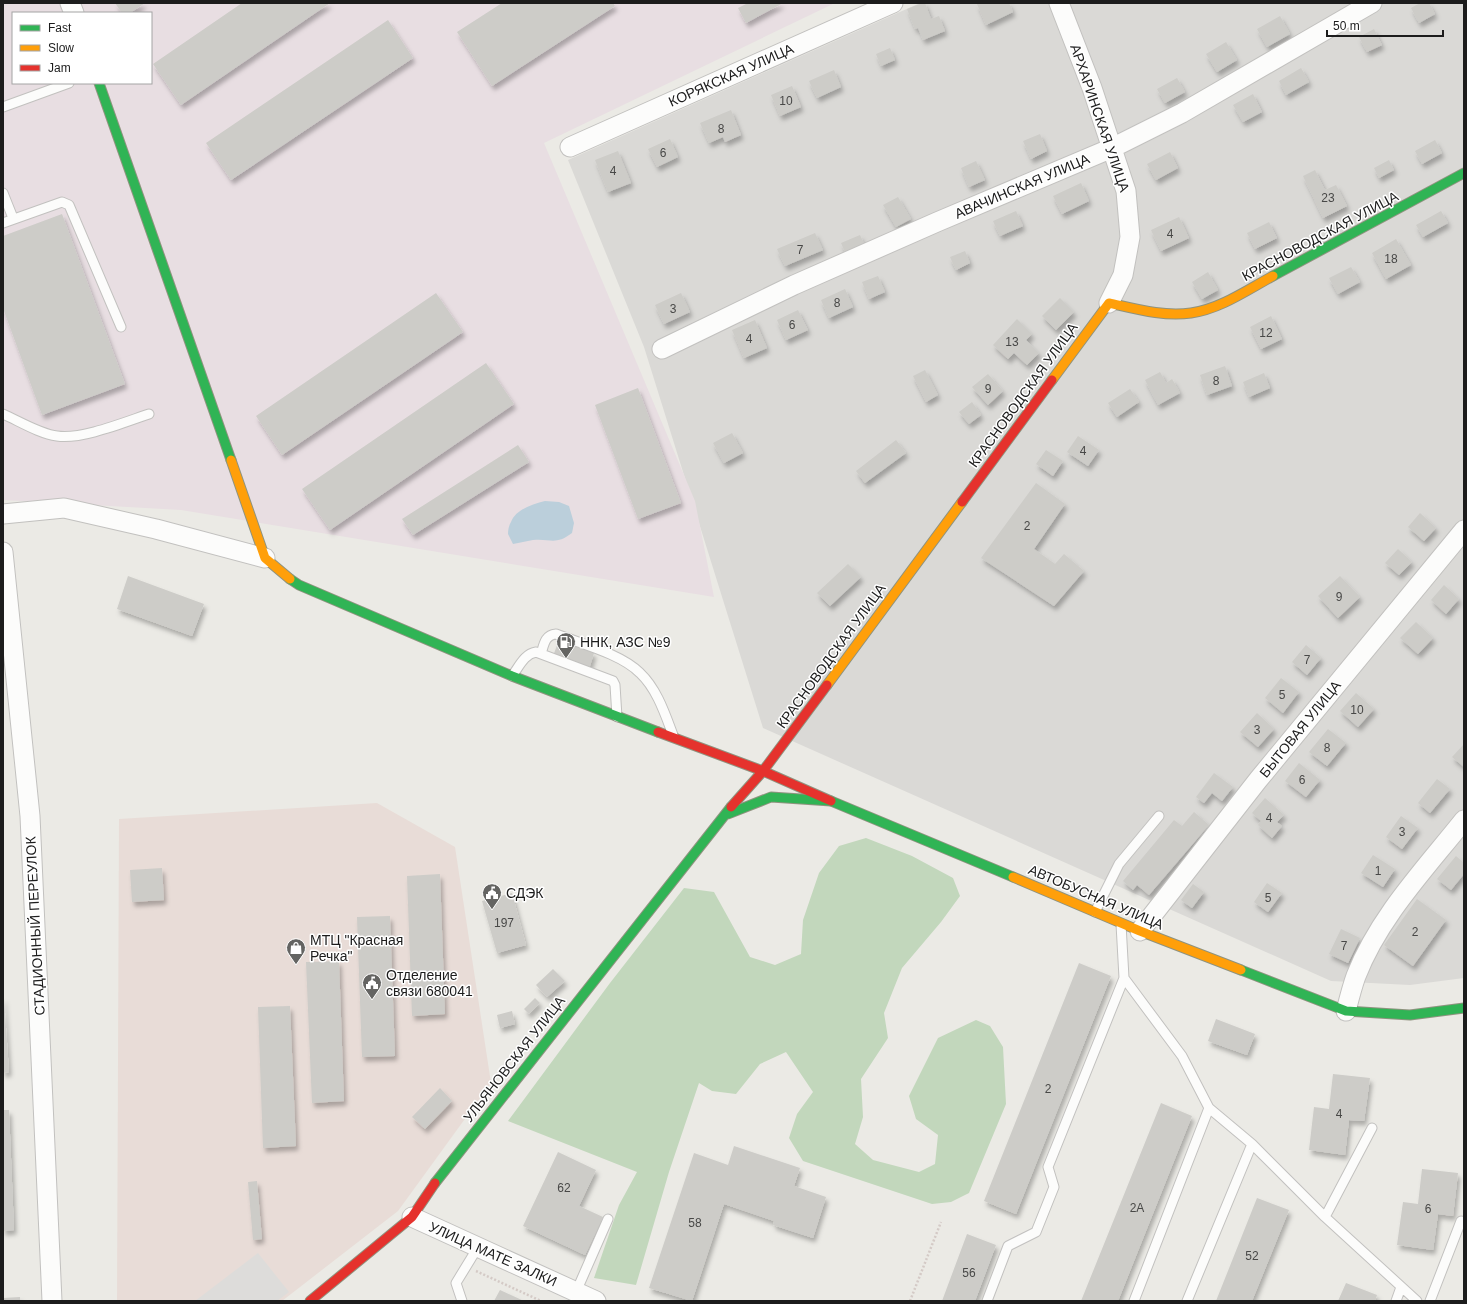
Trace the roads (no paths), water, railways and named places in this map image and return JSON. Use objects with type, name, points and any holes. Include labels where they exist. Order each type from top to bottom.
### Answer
[{"type":"street","name":"КОРЯКСКАЯ УЛИЦА","points":[[570,147],[892,3]]},
{"type":"street","name":"АРХАРИНСКАЯ УЛИЦА","points":[[1060,3],[1092,88],[1126,191],[1130,237],[1123,275],[1109,303]]},
{"type":"street","name":"АВАЧИНСКАЯ УЛИЦА","points":[[662,349],[794,286],[923,228],[1112,148],[1188,110],[1372,3]]},
{"type":"street","points":[[98,84],[265,558]]},
{"type":"street","name":"КРАСНОВОДСКАЯ УЛИЦА","points":[[723,816],[763,771],[1109,303],[1150,313],[1170,315],[1192,313],[1210,308],[1229,300],[1464,173]]},
{"type":"street","points":[[3,514],[64,508],[156,529],[265,558],[300,585],[512,676],[763,771],[831,801]]},
{"type":"street","name":"БЫТОВАЯ УЛИЦА","points":[[1140,931],[1258,780],[1464,530]]},
{"type":"street","name":"СТАДИОННЫЙ ПЕРЕУЛОК","points":[[3,552],[30,816],[52,1301]]},
{"type":"street","name":"АВТОБУСНАЯ УЛИЦА","points":[[723,816],[771,797],[831,801],[1140,931],[1346,1011],[1410,1015],[1464,1008]]},
{"type":"street","name":"УЛЬЯНОВСКАЯ УЛИЦА","points":[[310,1301],[412,1217],[441,1174],[723,816]]},
{"type":"street","points":[[1346,1011],[1356,976],[1374,939],[1398,902],[1464,820]]},
{"type":"street","name":"УЛИЦА МАТЕ ЗАЛКИ","points":[[412,1217],[596,1301]]},
{"type":"lane","points":[[3,107],[66,84]]},
{"type":"lane","points":[[3,192],[13,218]]},
{"type":"lane","points":[[3,223],[13,218],[62,202],[69,205],[121,326]]},
{"type":"lane","points":[[3,414],[48,434],[68,437],[80,436],[149,414]]},
{"type":"lane","points":[[540,654],[546,638],[556,634],[617,657],[629,664],[640,672],[648,681],[661,705],[674,738]]},
{"type":"lane","points":[[512,676],[526,656],[536,652],[613,681],[615,685],[617,717]]},
{"type":"lane","points":[[1095,912],[1119,864],[1158,816]]},
{"type":"lane","points":[[987,1301],[1008,1246],[1036,1232],[1054,1187],[1048,1167],[1124,978],[1121,922]]},
{"type":"lane","points":[[1124,978],[1182,1056],[1209,1108],[1252,1144],[1325,1217],[1417,1301]]},
{"type":"lane","points":[[1134,1301],[1209,1108]]},
{"type":"lane","points":[[1325,1217],[1372,1128]]},
{"type":"lane","points":[[1187,1301],[1252,1144]]},
{"type":"lane","points":[[576,1292],[608,1219]]},
{"type":"lane","points":[[1430,1301],[1461,1220]]},
{"type":"lane","points":[[462,1301],[456,1283],[478,1247]]},
{"type":"lane","points":[[1396,1301],[1402,1287]]},
{"type":"water","points":[[545,501],[559,502],[569,506],[574,523],[572,533],[561,539],[552,541],[533,540],[513,544],[508,534],[509,526],[513,517],[525,508]]},
{"type":"place","name":"ННК, АЗС №9","points":[[566,659]]},
{"type":"place","name":"СДЭК","points":[[492,910]]},
{"type":"place","name":"МТЦ \"Красная Речка\"","points":[[296,965]]},
{"type":"place","name":"Отделение связи 680041","points":[[372,1000]]}]
